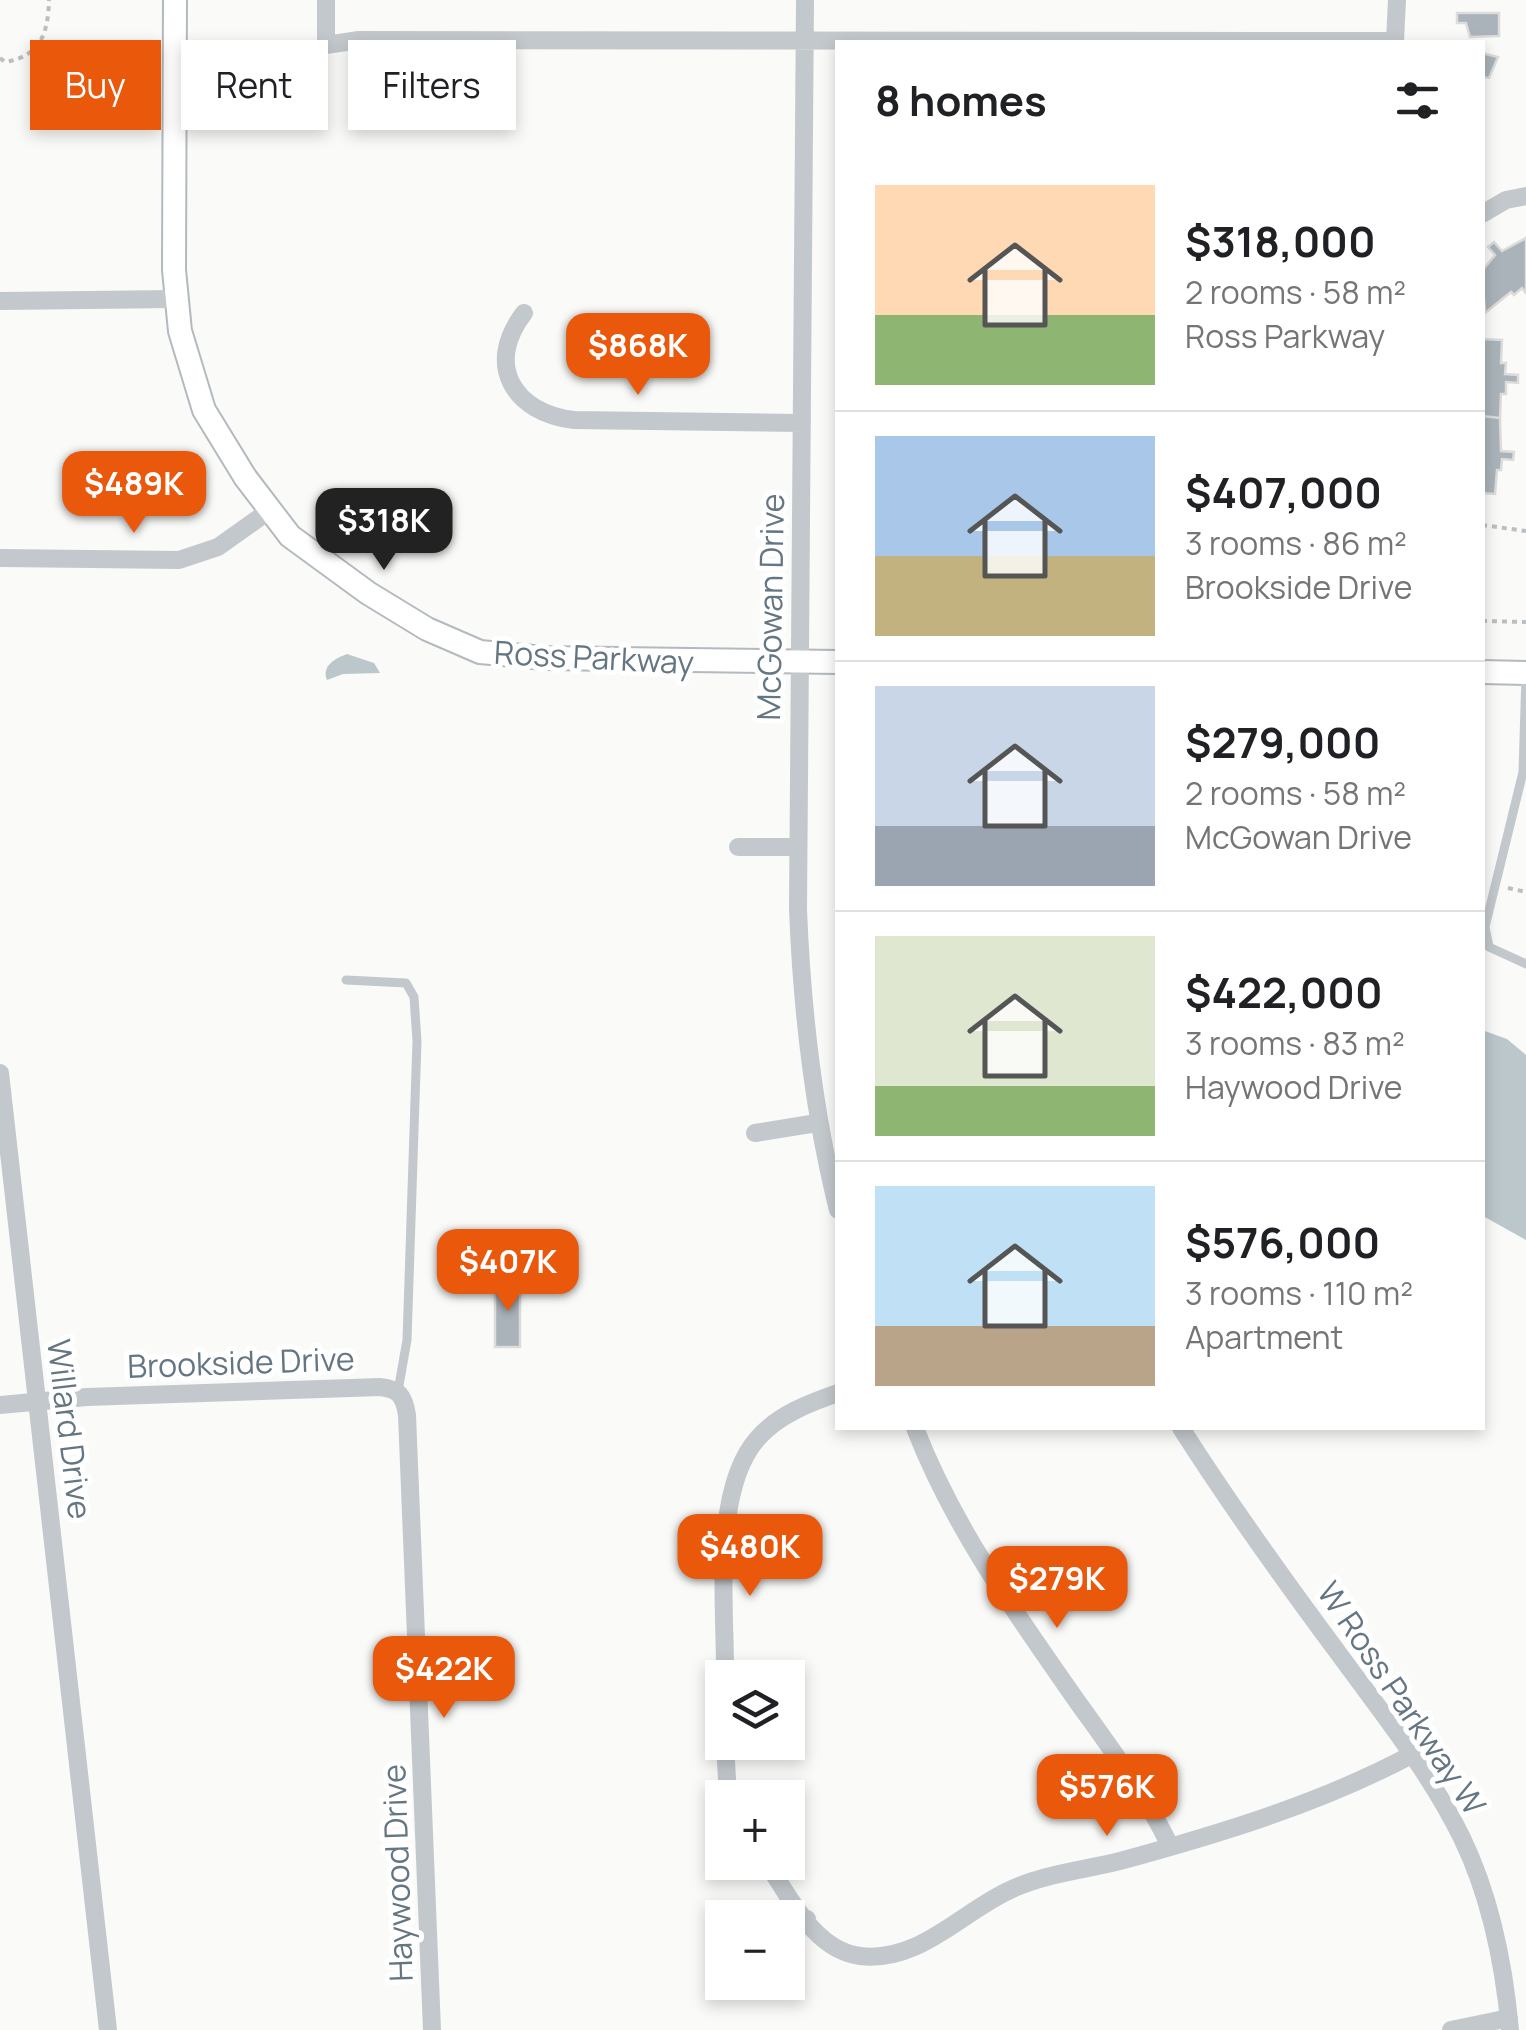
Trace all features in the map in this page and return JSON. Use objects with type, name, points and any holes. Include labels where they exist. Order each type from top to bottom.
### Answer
[{"type":"street","name":"Ross Parkway","points":[[175,0],[175,299],[180,331],[204,410],[290,536],[427,630],[480,652],[544,658],[835,662]]},
{"type":"street","points":[[326,0],[326,45],[360,40],[835,40]]},
{"type":"street","name":"McGowan Drive","points":[[805,0],[797,847],[801,995],[817,1123],[835,1198]]},
{"type":"street","points":[[1395,40],[1397,0]]},
{"type":"street","points":[[1485,212],[1506,200],[1526,196]]},
{"type":"street","points":[[0,302],[175,299]]},
{"type":"street","points":[[524,313],[513,328],[507,368],[517,395],[538,412],[574,420],[802,423]]},
{"type":"street","points":[[0,558],[180,560],[218,546],[270,510]]},
{"type":"street","points":[[1485,672],[1526,673]]},
{"type":"street","points":[[738,847],[797,847]]},
{"type":"street","name":"Willard Drive","points":[[0,1073],[108,2030]]},
{"type":"street","points":[[755,1133],[817,1123]]},
{"type":"street","name":"Brookside Drive","points":[[0,1406],[380,1387],[398,1391],[407,1414]]},
{"type":"street","points":[[726,1660],[729,1519],[740,1466],[758,1438],[799,1408],[835,1395]]},
{"type":"street","name":"Haywood Drive","points":[[407,1414],[432,2030]]},
{"type":"street","points":[[916,1430],[986,1571],[1131,1775],[1170,1846]]},
{"type":"street","name":"W Ross Parkway W","points":[[1182,1430],[1232,1506],[1433,1785],[1475,1870],[1497,1942],[1510,2024]]},
{"type":"street","points":[[779,1880],[817,1934],[842,1952],[885,1957],[918,1946],[1008,1890],[1170,1846],[1362,1781],[1412,1754]]},
{"type":"street","points":[[1451,2030],[1510,2024]]},
{"type":"lane","points":[[1526,673],[1523,772],[1485,926],[1490,947],[1526,964]]},
{"type":"lane","points":[[346,980],[406,983],[414,997],[418,1040],[406,1340],[398,1391]]},
{"type":"path","points":[[0,58],[5,62],[24,59],[37,48],[48,30],[49,0]]},
{"type":"path","points":[[1485,525],[1526,531]]},
{"type":"path","points":[[1485,621],[1526,622]]},
{"type":"shaded area","points":[[347,654],[374,663],[380,673],[343,674],[327,680],[328,667]]},
{"type":"shaded area","points":[[1485,1031],[1507,1039],[1526,1055],[1526,1240],[1485,1217]]},
{"type":"building","points":[[1457,13],[1499,13],[1499,36],[1470,37],[1466,23],[1457,23]]},
{"type":"building","points":[[1485,54],[1498,57],[1489,78],[1485,77]]},
{"type":"building","points":[[1526,238],[1526,293],[1522,288],[1514,295],[1511,292],[1485,313],[1485,267],[1495,255],[1488,247],[1494,242],[1502,251]]},
{"type":"building","points":[[1485,339],[1502,340],[1501,363],[1506,363],[1505,374],[1518,375],[1518,383],[1506,382],[1500,418],[1485,416]]},
{"type":"building","points":[[1485,416],[1500,418],[1501,451],[1514,452],[1513,460],[1502,459],[1501,470],[1497,470],[1495,494],[1485,493]]},
{"type":"building","points":[[520,1281],[520,1347],[495,1347],[495,1282]]}]
